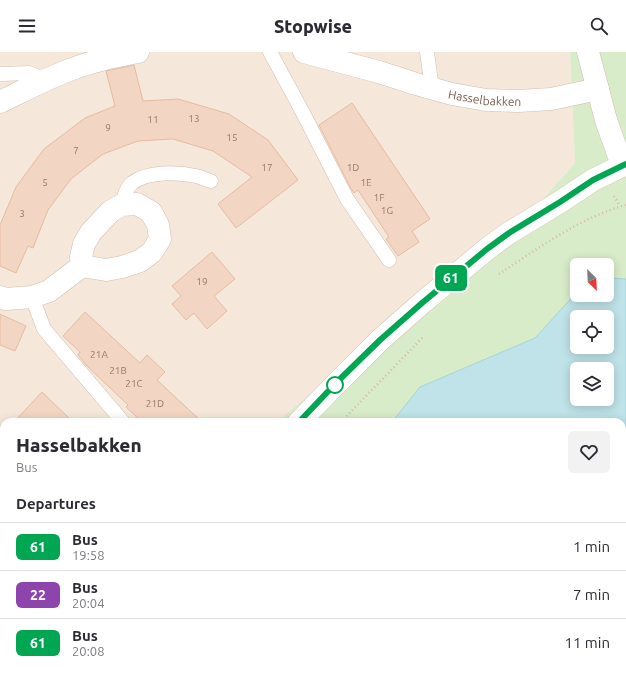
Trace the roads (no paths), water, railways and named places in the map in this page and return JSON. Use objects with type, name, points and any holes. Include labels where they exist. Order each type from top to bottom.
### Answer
[{"type":"street","points":[[0,102],[45,80],[76,68],[101,55],[138,52]]},
{"type":"street","name":"Hasselbakken","points":[[304,52],[379,72],[432,89],[486,100],[518,101],[551,98],[598,89]]},
{"type":"street","points":[[303,418],[380,340],[487,249],[509,233],[593,180],[624,164],[606,120],[588,52]]},
{"type":"street","points":[[0,297],[6,299],[32,297],[49,290],[82,266],[106,270],[140,261],[152,252],[160,239],[158,225],[151,212],[136,204],[122,205],[111,211],[91,232],[84,244],[81,257],[82,266]]},
{"type":"lane","points":[[270,52],[347,199],[389,260]]},
{"type":"lane","points":[[427,52],[432,89]]},
{"type":"lane","points":[[0,74],[29,72],[45,80]]},
{"type":"lane","points":[[122,205],[125,193],[132,183],[145,176],[160,173],[178,174],[196,176],[211,181]]},
{"type":"lane","points":[[32,297],[44,328],[120,418]]},
{"type":"water","points":[[614,278],[626,279],[626,418],[395,418],[420,387],[535,338],[570,300],[570,302],[614,302]]}]
